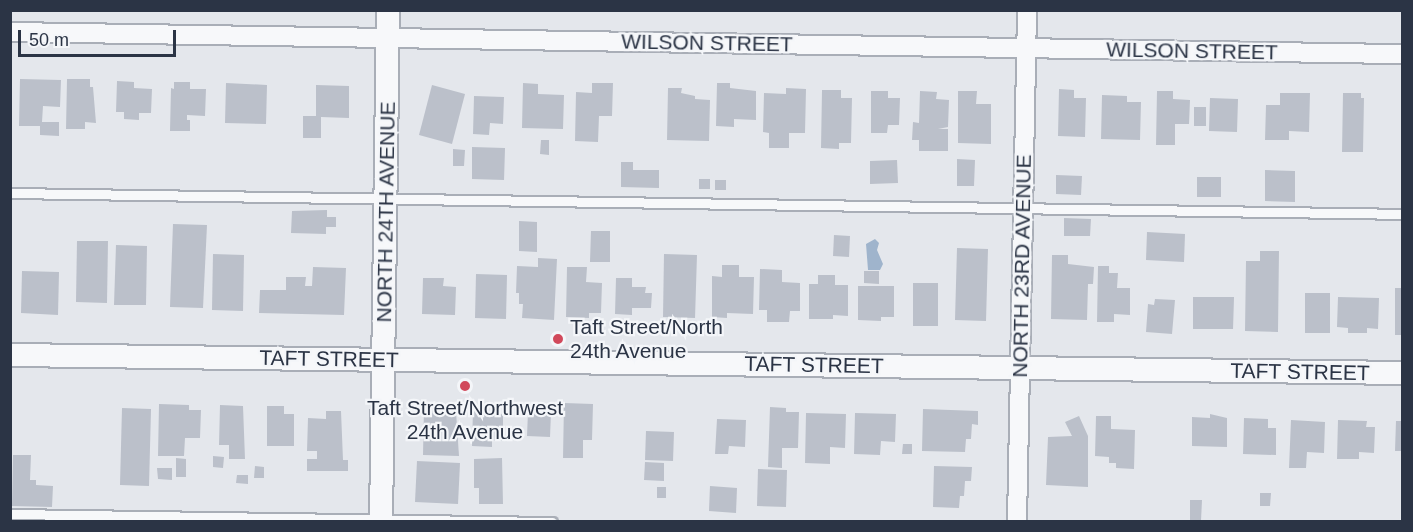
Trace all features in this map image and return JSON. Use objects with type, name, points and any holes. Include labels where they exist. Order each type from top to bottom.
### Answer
[{"type":"street","name":"NORTH 24TH AVENUE","points":[[381,520],[388,10]]},
{"type":"street","name":"NORTH 23RD AVENUE","points":[[1017,522],[1027,10]]},
{"type":"street","name":"WILSON STREET","points":[[10,32],[1402,54]]},
{"type":"street","name":"TAFT STREET","points":[[10,355],[1402,373]]},
{"type":"lane","points":[[10,193],[1402,214]]},
{"type":"lane","points":[[10,513],[552,522]]},
{"type":"water","points":[[875,239],[879,243],[877,250],[883,264],[880,270],[868,270],[866,244]]},
{"type":"building","points":[[20,79],[61,80],[60,107],[43,106],[42,122],[59,122],[59,136],[40,135],[40,126],[19,126]]},
{"type":"building","points":[[67,79],[90,79],[90,87],[93,87],[96,123],[85,122],[85,129],[66,129]]},
{"type":"building","points":[[117,81],[134,82],[134,88],[152,89],[151,113],[139,113],[139,120],[124,119],[124,112],[116,112]]},
{"type":"building","points":[[174,82],[190,82],[190,89],[206,89],[205,116],[187,115],[187,120],[190,120],[190,131],[170,131],[171,88],[174,89]]},
{"type":"building","points":[[226,83],[267,85],[266,124],[225,123]]},
{"type":"building","points":[[523,83],[538,84],[538,94],[564,95],[563,129],[522,128]]},
{"type":"building","points":[[592,83],[613,83],[612,116],[599,116],[598,142],[575,141],[576,92],[592,93]]},
{"type":"building","points":[[717,83],[730,83],[730,88],[756,91],[756,120],[734,119],[734,127],[716,126]]},
{"type":"building","points":[[316,85],[349,86],[349,118],[321,117],[321,138],[303,138],[303,116],[316,116]]},
{"type":"building","points":[[432,85],[465,94],[452,144],[419,135]]},
{"type":"building","points":[[668,88],[682,88],[681,93],[695,96],[695,99],[710,100],[709,141],[667,140]]},
{"type":"building","points":[[786,88],[806,89],[805,133],[789,133],[789,148],[769,148],[769,133],[763,132],[764,93],[786,94]]},
{"type":"building","points":[[1059,89],[1074,90],[1074,98],[1086,98],[1085,137],[1058,136]]},
{"type":"building","points":[[822,90],[841,90],[841,98],[852,98],[851,143],[839,143],[839,149],[821,148]]},
{"type":"building","points":[[871,91],[888,91],[888,98],[900,98],[899,125],[888,125],[887,133],[871,133]]},
{"type":"building","points":[[920,91],[937,92],[936,99],[949,100],[948,127],[938,129],[948,129],[948,151],[919,151],[919,140],[912,140],[913,122],[919,123]]},
{"type":"building","points":[[958,91],[977,91],[976,104],[991,104],[991,144],[958,143]]},
{"type":"building","points":[[1157,91],[1173,91],[1173,99],[1190,100],[1189,124],[1175,124],[1175,145],[1156,145]]},
{"type":"building","points":[[1280,93],[1310,93],[1309,132],[1289,131],[1289,140],[1265,140],[1266,105],[1280,105]]},
{"type":"building","points":[[1343,93],[1361,93],[1361,98],[1364,98],[1363,152],[1342,152]]},
{"type":"building","points":[[1102,95],[1127,96],[1127,102],[1141,102],[1140,140],[1101,139]]},
{"type":"building","points":[[474,96],[504,97],[503,124],[490,123],[489,135],[473,134]]},
{"type":"building","points":[[1210,98],[1238,99],[1237,132],[1209,131]]},
{"type":"building","points":[[1194,107],[1206,107],[1206,126],[1194,126]]},
{"type":"building","points":[[541,140],[549,140],[549,155],[540,154]]},
{"type":"building","points":[[472,147],[505,148],[504,180],[472,179]]},
{"type":"building","points":[[453,149],[465,150],[464,166],[453,166]]},
{"type":"building","points":[[957,159],[975,160],[974,186],[957,186]]},
{"type":"building","points":[[897,160],[898,183],[870,184],[870,161]]},
{"type":"building","points":[[621,162],[633,162],[633,170],[659,170],[659,188],[621,187]]},
{"type":"building","points":[[1265,170],[1295,171],[1295,202],[1265,201]]},
{"type":"building","points":[[1056,175],[1082,176],[1081,195],[1056,194]]},
{"type":"building","points":[[1197,177],[1221,177],[1221,197],[1197,197]]},
{"type":"building","points":[[699,179],[710,179],[710,189],[699,189]]},
{"type":"building","points":[[715,180],[726,180],[726,190],[715,190]]},
{"type":"building","points":[[327,210],[327,217],[336,217],[336,227],[326,227],[326,234],[291,233],[292,211]]},
{"type":"building","points":[[1064,218],[1091,219],[1090,236],[1064,236]]},
{"type":"building","points":[[519,221],[537,222],[537,252],[519,251]]},
{"type":"building","points":[[173,224],[207,225],[203,308],[170,307]]},
{"type":"building","points":[[591,231],[610,231],[610,262],[590,262]]},
{"type":"building","points":[[1147,232],[1185,234],[1184,262],[1146,260]]},
{"type":"building","points":[[834,235],[850,236],[849,257],[833,256]]},
{"type":"building","points":[[77,241],[108,241],[107,303],[76,302]]},
{"type":"building","points":[[116,245],[147,246],[146,305],[114,305]]},
{"type":"building","points":[[957,248],[988,249],[986,321],[955,320]]},
{"type":"building","points":[[1260,251],[1279,251],[1278,332],[1245,331],[1246,261],[1260,261]]},
{"type":"building","points":[[213,254],[244,255],[243,311],[212,310]]},
{"type":"building","points":[[664,254],[697,255],[695,318],[663,317]]},
{"type":"building","points":[[1052,255],[1068,255],[1068,264],[1094,267],[1093,284],[1088,284],[1087,320],[1051,319]]},
{"type":"building","points":[[538,258],[557,259],[554,320],[522,318],[523,304],[519,304],[519,293],[516,293],[517,266],[538,267]]},
{"type":"building","points":[[722,265],[739,265],[739,277],[754,277],[753,314],[727,313],[727,318],[712,317],[712,276],[722,277]]},
{"type":"building","points":[[1098,266],[1109,266],[1109,273],[1118,273],[1117,288],[1130,288],[1130,315],[1114,314],[1114,322],[1097,322]]},
{"type":"building","points":[[313,267],[346,268],[344,315],[259,313],[260,290],[286,290],[286,277],[306,277],[305,286],[312,286]]},
{"type":"building","points":[[567,267],[587,267],[586,282],[602,283],[601,313],[589,313],[589,318],[566,317]]},
{"type":"building","points":[[760,269],[782,270],[782,282],[800,283],[800,311],[790,311],[789,322],[767,322],[767,310],[759,310]]},
{"type":"building","points":[[22,271],[59,272],[58,315],[21,313]]},
{"type":"building","points":[[864,271],[879,271],[879,284],[864,283]]},
{"type":"building","points":[[476,274],[507,275],[506,319],[475,318]]},
{"type":"building","points":[[818,275],[835,275],[835,285],[848,285],[848,316],[833,315],[833,319],[809,319],[809,284],[818,284]]},
{"type":"building","points":[[423,278],[444,278],[443,286],[456,287],[455,315],[422,314]]},
{"type":"building","points":[[616,278],[632,278],[632,287],[646,287],[645,293],[652,293],[651,308],[632,308],[632,315],[615,314]]},
{"type":"building","points":[[913,283],[938,283],[938,326],[913,326]]},
{"type":"building","points":[[858,286],[894,286],[894,317],[881,317],[881,321],[858,320]]},
{"type":"building","points":[[1395,288],[1402,288],[1402,335],[1395,335]]},
{"type":"building","points":[[1305,293],[1330,293],[1330,333],[1305,333]]},
{"type":"building","points":[[1193,297],[1234,297],[1233,329],[1193,329]]},
{"type":"building","points":[[1338,297],[1379,298],[1378,329],[1367,328],[1367,333],[1348,333],[1348,328],[1337,327]]},
{"type":"building","points":[[1155,299],[1175,300],[1172,334],[1146,332],[1148,304],[1154,305]]},
{"type":"building","points":[[564,403],[593,404],[592,440],[583,440],[583,458],[563,458]]},
{"type":"building","points":[[159,404],[189,405],[189,410],[201,410],[200,438],[185,438],[184,456],[158,456]]},
{"type":"building","points":[[220,405],[243,406],[245,459],[229,459],[229,445],[219,445]]},
{"type":"building","points":[[267,406],[284,406],[284,414],[294,414],[294,446],[267,446]]},
{"type":"building","points":[[770,407],[786,408],[786,412],[799,412],[798,448],[782,448],[782,468],[768,467]]},
{"type":"building","points":[[122,408],[151,409],[149,486],[120,485]]},
{"type":"building","points":[[424,408],[456,412],[459,456],[423,455]]},
{"type":"building","points":[[473,409],[489,409],[489,413],[503,414],[503,441],[492,441],[492,447],[472,446]]},
{"type":"building","points":[[923,409],[978,411],[978,425],[972,424],[971,439],[966,439],[965,452],[922,451]]},
{"type":"building","points":[[326,411],[341,411],[343,460],[348,460],[348,471],[307,471],[307,459],[317,459],[317,451],[307,451],[308,418],[326,419]]},
{"type":"building","points":[[528,412],[551,412],[550,437],[527,436]]},
{"type":"building","points":[[806,413],[846,414],[845,448],[830,447],[830,464],[805,463]]},
{"type":"building","points":[[855,413],[896,414],[895,442],[881,441],[880,455],[854,454]]},
{"type":"building","points":[[1210,414],[1227,418],[1227,447],[1192,446],[1192,417],[1210,418]]},
{"type":"building","points":[[1079,416],[1088,436],[1088,487],[1046,485],[1048,437],[1072,436],[1065,422]]},
{"type":"building","points":[[1096,416],[1111,416],[1111,429],[1135,430],[1134,469],[1116,468],[1116,463],[1109,463],[1109,457],[1095,456]]},
{"type":"building","points":[[1244,418],[1268,419],[1268,428],[1276,428],[1276,455],[1243,454]]},
{"type":"building","points":[[717,419],[746,420],[745,447],[729,446],[728,454],[715,454]]},
{"type":"building","points":[[1291,420],[1325,422],[1324,453],[1307,452],[1306,468],[1289,468]]},
{"type":"building","points":[[1338,420],[1367,421],[1366,427],[1375,427],[1374,453],[1359,452],[1359,459],[1337,459]]},
{"type":"building","points":[[1396,421],[1402,421],[1402,451],[1395,451]]},
{"type":"building","points":[[646,431],[674,432],[673,461],[645,460]]},
{"type":"building","points":[[903,444],[912,444],[912,454],[902,454]]},
{"type":"building","points":[[13,455],[31,455],[30,480],[36,480],[36,485],[53,486],[52,507],[12,506]]},
{"type":"building","points":[[213,456],[224,457],[223,468],[213,467]]},
{"type":"building","points":[[176,458],[186,459],[186,477],[176,477]]},
{"type":"building","points":[[502,458],[503,504],[479,504],[479,488],[474,488],[474,459]]},
{"type":"building","points":[[417,461],[460,463],[458,504],[415,502]]},
{"type":"building","points":[[645,462],[664,463],[664,481],[644,480]]},
{"type":"building","points":[[255,466],[264,467],[264,478],[254,478]]},
{"type":"building","points":[[934,466],[972,467],[971,481],[965,481],[964,496],[960,496],[959,508],[933,507]]},
{"type":"building","points":[[157,468],[172,468],[172,480],[158,479]]},
{"type":"building","points":[[758,469],[787,470],[786,507],[757,506]]},
{"type":"building","points":[[237,475],[248,475],[248,484],[236,483]]},
{"type":"building","points":[[710,486],[737,488],[736,513],[709,511]]},
{"type":"building","points":[[657,487],[666,487],[666,498],[657,498]]},
{"type":"building","points":[[1260,493],[1271,493],[1270,506],[1260,506]]},
{"type":"building","points":[[1190,500],[1202,500],[1201,521],[1190,521]]},
{"type":"place","name":"Taft Street/North 24th Avenue","points":[[558,339]]},
{"type":"place","name":"Taft Street/Northwest 24th Avenue","points":[[465,386]]}]
